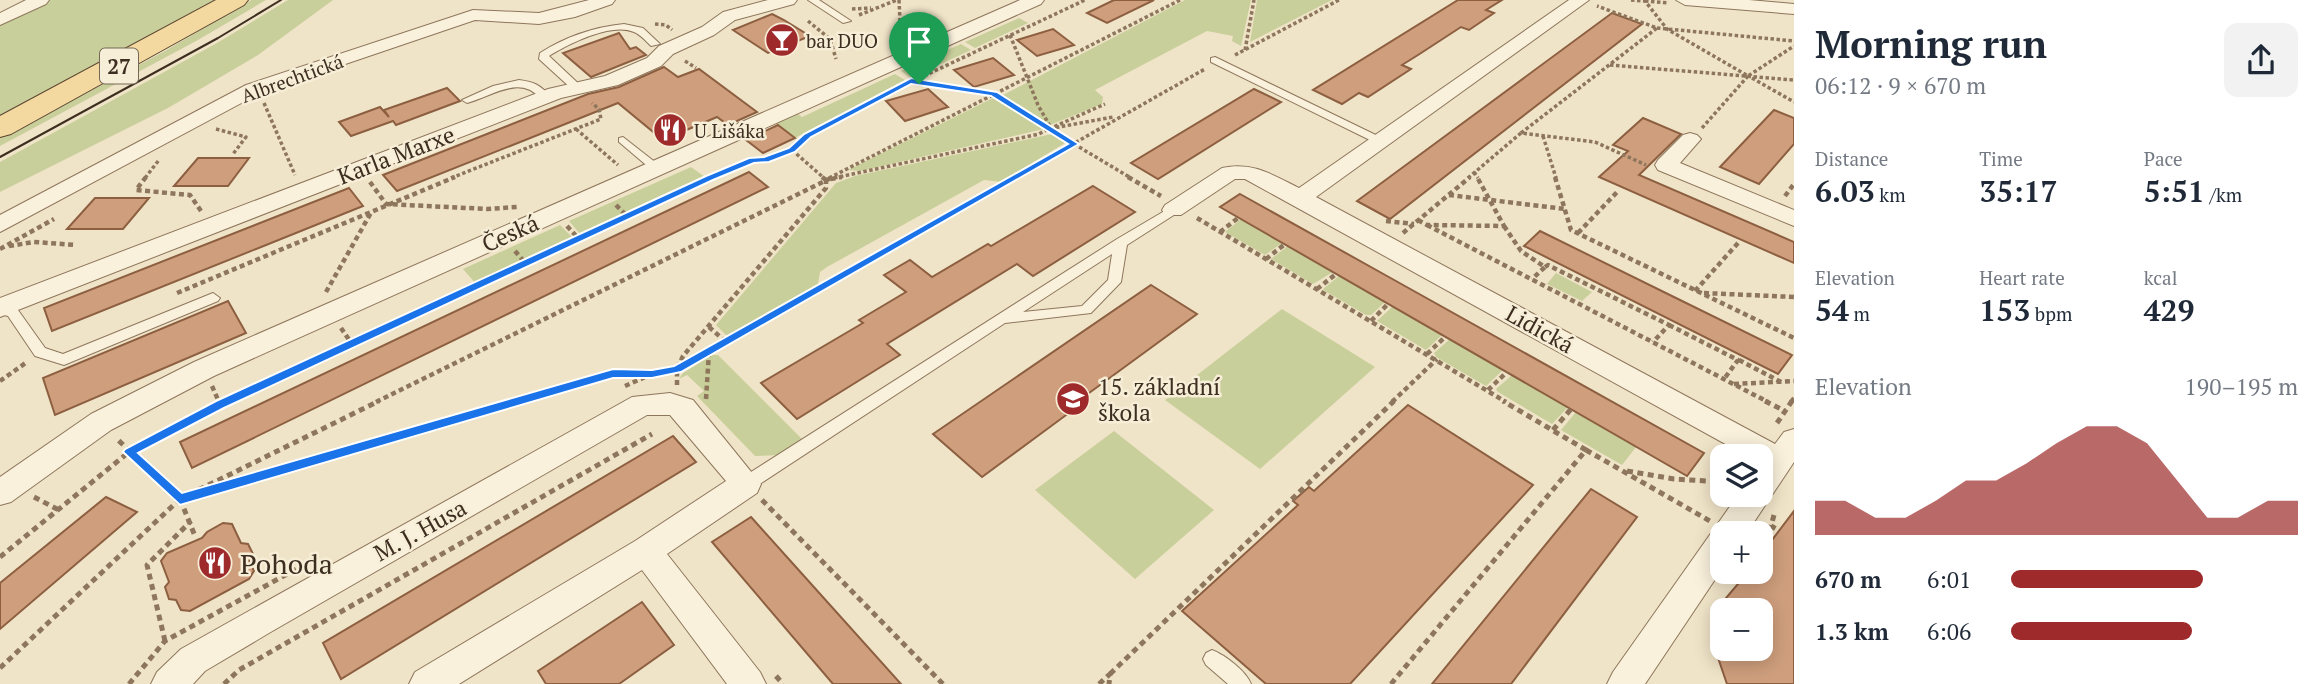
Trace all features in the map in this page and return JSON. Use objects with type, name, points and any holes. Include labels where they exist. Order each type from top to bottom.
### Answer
[{"type":"main road","name":"27","points":[[0,128],[235,0]]},
{"type":"street","points":[[0,20],[40,0]]},
{"type":"street","name":"Albrechtická","points":[[0,225],[253,89],[473,15],[502,14],[515,18],[541,19],[606,0]]},
{"type":"street","name":"Karla Marxe","points":[[0,309],[545,97],[583,95],[654,62],[666,50],[708,31],[729,16],[788,0]]},
{"type":"street","name":"Česká","points":[[12,492],[88,430],[204,369],[1035,0]]},
{"type":"street","points":[[1685,0],[1794,9]]},
{"type":"street","points":[[1300,198],[1586,2]]},
{"type":"street","points":[[1692,138],[1666,165],[1790,215]]},
{"type":"street","name":"Lidická","points":[[1176,208],[1230,173],[1249,172],[1787,450]]},
{"type":"street","name":"M. J. Husa","points":[[169,684],[193,660],[257,621],[642,405],[694,406]]},
{"type":"street","points":[[427,684],[646,551],[747,495],[694,406]]},
{"type":"street","points":[[1773,469],[1787,450]]},
{"type":"street","points":[[1732,521],[1744,507]]},
{"type":"street","points":[[1625,684],[1710,550]]},
{"type":"street","points":[[646,551],[761,679]]},
{"type":"lane","points":[[813,0],[846,21]]},
{"type":"lane","points":[[583,95],[544,59],[544,55],[559,46],[608,28],[637,29],[654,44]]},
{"type":"lane","points":[[1217,61],[1380,141]]},
{"type":"lane","points":[[467,100],[504,86],[530,83],[541,90],[545,97]]},
{"type":"lane","points":[[623,140],[656,168]]},
{"type":"lane","points":[[747,495],[1002,318],[1176,208]]},
{"type":"lane","points":[[1002,318],[1086,310],[1114,282],[1121,242]]},
{"type":"lane","points":[[0,309],[13,313],[40,352],[64,359],[213,298]]},
{"type":"lane","points":[[1212,659],[1241,684]]},
{"type":"path","points":[[876,8],[844,9],[856,17],[898,0],[901,47]]},
{"type":"path","points":[[0,557],[129,452],[220,404],[710,178],[753,160],[765,160],[792,150],[807,135],[911,80],[1085,0]]},
{"type":"path","points":[[0,668],[180,499],[826,180],[1180,0]]},
{"type":"path","points":[[1245,50],[1254,0]]},
{"type":"path","points":[[180,499],[613,374],[652,374],[677,369],[1217,61],[1245,50],[1339,0]]},
{"type":"path","points":[[1631,0],[1644,1],[1667,29],[1794,102]]},
{"type":"path","points":[[1586,2],[1657,28],[1794,44]]},
{"type":"path","points":[[808,21],[830,39],[836,59]]},
{"type":"path","points":[[1395,240],[1521,133],[1657,28]]},
{"type":"path","points":[[1010,35],[1049,128],[1054,130],[1121,116]]},
{"type":"path","points":[[1692,138],[1748,76],[1794,44]]},
{"type":"path","points":[[1609,65],[1794,80]]},
{"type":"path","points":[[911,80],[993,94],[1176,208],[1437,359],[1710,526]]},
{"type":"path","points":[[169,296],[386,204],[601,119],[599,109],[583,95]]},
{"type":"path","points":[[261,98],[290,166],[301,180]]},
{"type":"path","points":[[826,180],[1039,134],[1105,104]]},
{"type":"path","points":[[214,129],[246,137],[233,154]]},
{"type":"path","points":[[576,129],[619,166],[607,171]]},
{"type":"path","points":[[1543,136],[1571,230],[1794,338]]},
{"type":"path","points":[[677,369],[683,356],[826,188],[826,180],[792,150]]},
{"type":"path","points":[[160,158],[136,190],[190,195],[207,220]]},
{"type":"path","points":[[1474,172],[1521,251],[1545,267]]},
{"type":"path","points":[[365,175],[386,204]]},
{"type":"path","points":[[1790,215],[1794,184]]},
{"type":"path","points":[[1578,233],[1619,190]]},
{"type":"path","points":[[1448,195],[1565,209]]},
{"type":"path","points":[[386,204],[487,209],[526,206]]},
{"type":"path","points":[[615,204],[628,216]]},
{"type":"path","points":[[325,294],[372,210]]},
{"type":"path","points":[[1220,232],[1238,218]]},
{"type":"path","points":[[1418,220],[1785,411]]},
{"type":"path","points":[[564,223],[579,239]]},
{"type":"path","points":[[1427,225],[1504,226]]},
{"type":"path","points":[[4,247],[34,242],[76,245]]},
{"type":"path","points":[[1698,292],[1738,243]]},
{"type":"path","points":[[1266,259],[1285,244]]},
{"type":"path","points":[[512,248],[526,264]]},
{"type":"path","points":[[1532,279],[1548,265],[1781,382]]},
{"type":"path","points":[[1317,289],[1336,274]]},
{"type":"path","points":[[1698,292],[1794,297]]},
{"type":"path","points":[[1371,321],[1388,304]]},
{"type":"path","points":[[1653,342],[1669,325]]},
{"type":"path","points":[[709,327],[726,342]]},
{"type":"path","points":[[342,329],[352,344]]},
{"type":"path","points":[[1427,354],[1445,337]]},
{"type":"path","points":[[694,406],[709,351]]},
{"type":"path","points":[[1099,684],[1437,359]]},
{"type":"path","points":[[1724,379],[1738,360]]},
{"type":"path","points":[[1488,390],[1507,372]]},
{"type":"path","points":[[614,393],[652,374]]},
{"type":"path","points":[[1733,384],[1794,381]]},
{"type":"path","points":[[1553,430],[1571,409]]},
{"type":"path","points":[[224,684],[239,670],[652,434]]},
{"type":"path","points":[[1391,684],[1586,450]]},
{"type":"path","points":[[129,452],[180,499],[195,536]]},
{"type":"path","points":[[1622,470],[1674,480],[1710,482]]},
{"type":"path","points":[[12,492],[59,510]]},
{"type":"path","points":[[747,495],[761,499],[943,684]]},
{"type":"path","points":[[165,641],[147,565],[191,521]]},
{"type":"path","points":[[129,684],[165,641],[314,559]]},
{"type":"path","points":[[1109,684],[1110,674]]},
{"type":"path","points":[[761,679],[783,684]]},
{"type":"green space","points":[[47,0],[224,0],[0,120],[0,23]]},
{"type":"green space","points":[[251,0],[266,0],[198,40],[0,146],[0,138],[165,51]]},
{"type":"green space","points":[[288,0],[333,0],[258,55],[168,108],[0,192],[0,162],[217,43]]},
{"type":"green space","points":[[1185,0],[1251,0],[1241,46],[1232,41],[1233,36],[1207,31],[1095,90],[1103,97],[1102,104],[1050,125],[1001,96]]},
{"type":"green space","points":[[1257,0],[1332,0],[1250,42]]},
{"type":"green space","points":[[1019,18],[1028,23],[975,48],[965,42]]},
{"type":"green space","points":[[961,44],[971,50],[911,78],[901,71]]},
{"type":"green space","points":[[895,74],[905,80],[795,138],[773,122],[793,110],[802,117]]},
{"type":"green space","points":[[993,98],[1044,129],[860,171],[848,170]]},
{"type":"green space","points":[[1052,134],[1065,143],[1001,182],[984,180],[827,267],[820,272],[818,284],[727,336],[716,325],[836,183],[855,176]]},
{"type":"green space","points":[[691,167],[705,177],[581,235],[569,221]]},
{"type":"green space","points":[[1241,219],[1282,243],[1265,255],[1225,232]]},
{"type":"green space","points":[[560,225],[573,238],[476,284],[463,269]]},
{"type":"green space","points":[[1288,246],[1333,272],[1313,284],[1271,259]]},
{"type":"green space","points":[[1556,273],[1592,292],[1582,301],[1547,284]]},
{"type":"green space","points":[[1339,276],[1385,302],[1371,315],[1366,315],[1323,289]]},
{"type":"green space","points":[[1393,306],[1442,335],[1426,350],[1377,321]]},
{"type":"green space","points":[[1282,309],[1375,367],[1260,469],[1165,400]]},
{"type":"green space","points":[[1450,339],[1503,370],[1486,386],[1436,357],[1434,353]]},
{"type":"green space","points":[[712,355],[718,355],[803,440],[781,455],[755,456],[697,396],[704,391],[687,375],[679,379],[683,373]]},
{"type":"green space","points":[[1512,375],[1568,407],[1552,424],[1498,392],[1496,389]]},
{"type":"green space","points":[[1576,412],[1636,447],[1622,465],[1561,430]]},
{"type":"green space","points":[[1114,431],[1214,510],[1135,579],[1035,490]]},
{"type":"building","points":[[1114,0],[1154,0],[1107,23],[1087,13]]},
{"type":"building","points":[[1458,0],[1502,0],[1486,10],[1494,13],[1469,30],[1461,27],[1402,65],[1411,69],[1368,97],[1359,93],[1342,104],[1313,90]]},
{"type":"building","points":[[1612,13],[1642,24],[1390,219],[1357,201]]},
{"type":"building","points":[[772,14],[810,36],[768,53],[733,30]]},
{"type":"building","points":[[1053,29],[1074,45],[1037,56],[1017,40]]},
{"type":"building","points":[[619,33],[630,49],[636,47],[646,55],[591,77],[563,53]]},
{"type":"building","points":[[993,58],[1014,75],[974,87],[954,70]]},
{"type":"building","points":[[664,67],[678,77],[699,69],[757,112],[728,125],[717,117],[663,140],[618,103],[397,191],[383,175],[588,94],[619,87]]},
{"type":"building","points":[[447,88],[460,101],[396,125],[393,121],[351,136],[339,122],[380,107],[389,117],[384,110]]},
{"type":"building","points":[[928,89],[948,107],[905,121],[886,101]]},
{"type":"building","points":[[1254,89],[1281,102],[1158,179],[1131,163]]},
{"type":"building","points":[[1774,110],[1794,118],[1794,144],[1759,184],[1720,167]]},
{"type":"building","points":[[1643,118],[1681,134],[1639,175],[1794,242],[1794,263],[1599,177],[1628,151],[1613,145]]},
{"type":"building","points":[[778,125],[795,138],[763,153],[746,140]]},
{"type":"building","points":[[198,158],[249,158],[228,186],[174,186]]},
{"type":"building","points":[[749,172],[768,187],[192,468],[180,442]]},
{"type":"building","points":[[1093,186],[1135,212],[1033,276],[1017,264],[887,344],[900,355],[797,419],[761,383],[863,323],[859,320],[906,292],[884,275],[910,260],[932,277]]},
{"type":"building","points":[[349,188],[363,206],[52,331],[44,308]]},
{"type":"building","points":[[1240,194],[1704,453],[1687,476],[1220,207]]},
{"type":"building","points":[[95,198],[149,198],[123,229],[67,229]]},
{"type":"building","points":[[1540,231],[1792,355],[1778,374],[1524,246]]},
{"type":"building","points":[[1151,285],[1197,314],[1074,404],[1077,407],[982,477],[933,434]]},
{"type":"building","points":[[228,301],[246,333],[55,415],[43,378]]},
{"type":"building","points":[[1408,405],[1533,485],[1350,684],[1266,684],[1182,611],[1298,505],[1293,501],[1309,487],[1314,491]]},
{"type":"building","points":[[673,436],[696,462],[341,679],[323,643]]},
{"type":"building","points":[[1591,489],[1637,517],[1511,684],[1432,684]]},
{"type":"building","points":[[106,497],[137,512],[0,629],[0,583]]},
{"type":"building","points":[[1794,511],[1794,684],[1727,684],[1719,661],[1773,661],[1773,598],[1726,598],[1738,584],[1773,584],[1773,539]]},
{"type":"building","points":[[751,517],[901,684],[833,684],[712,542]]},
{"type":"building","points":[[223,523],[232,524],[241,543],[248,544],[253,554],[249,561],[254,571],[249,579],[190,611],[181,610],[176,600],[169,599],[165,587],[169,582],[161,561],[167,553],[202,538]]},
{"type":"building","points":[[642,602],[674,645],[619,684],[546,684],[538,671]]},
{"type":"tram line","points":[[0,157],[218,38],[281,0]]},
{"type":"place","name":"bar DUO","points":[[782,40]]},
{"type":"place","name":"U Lišáka","points":[[670,130]]},
{"type":"place","name":"15. základní škola","points":[[1073,399]]},
{"type":"place","name":"Pohoda","points":[[215,563]]},
{"type":"route","points":[[911,80],[919,84],[993,94],[1074,144],[677,369],[652,374],[613,374],[180,499],[129,452],[220,404],[710,178],[753,160],[765,160],[792,150],[807,135],[911,80]]}]
